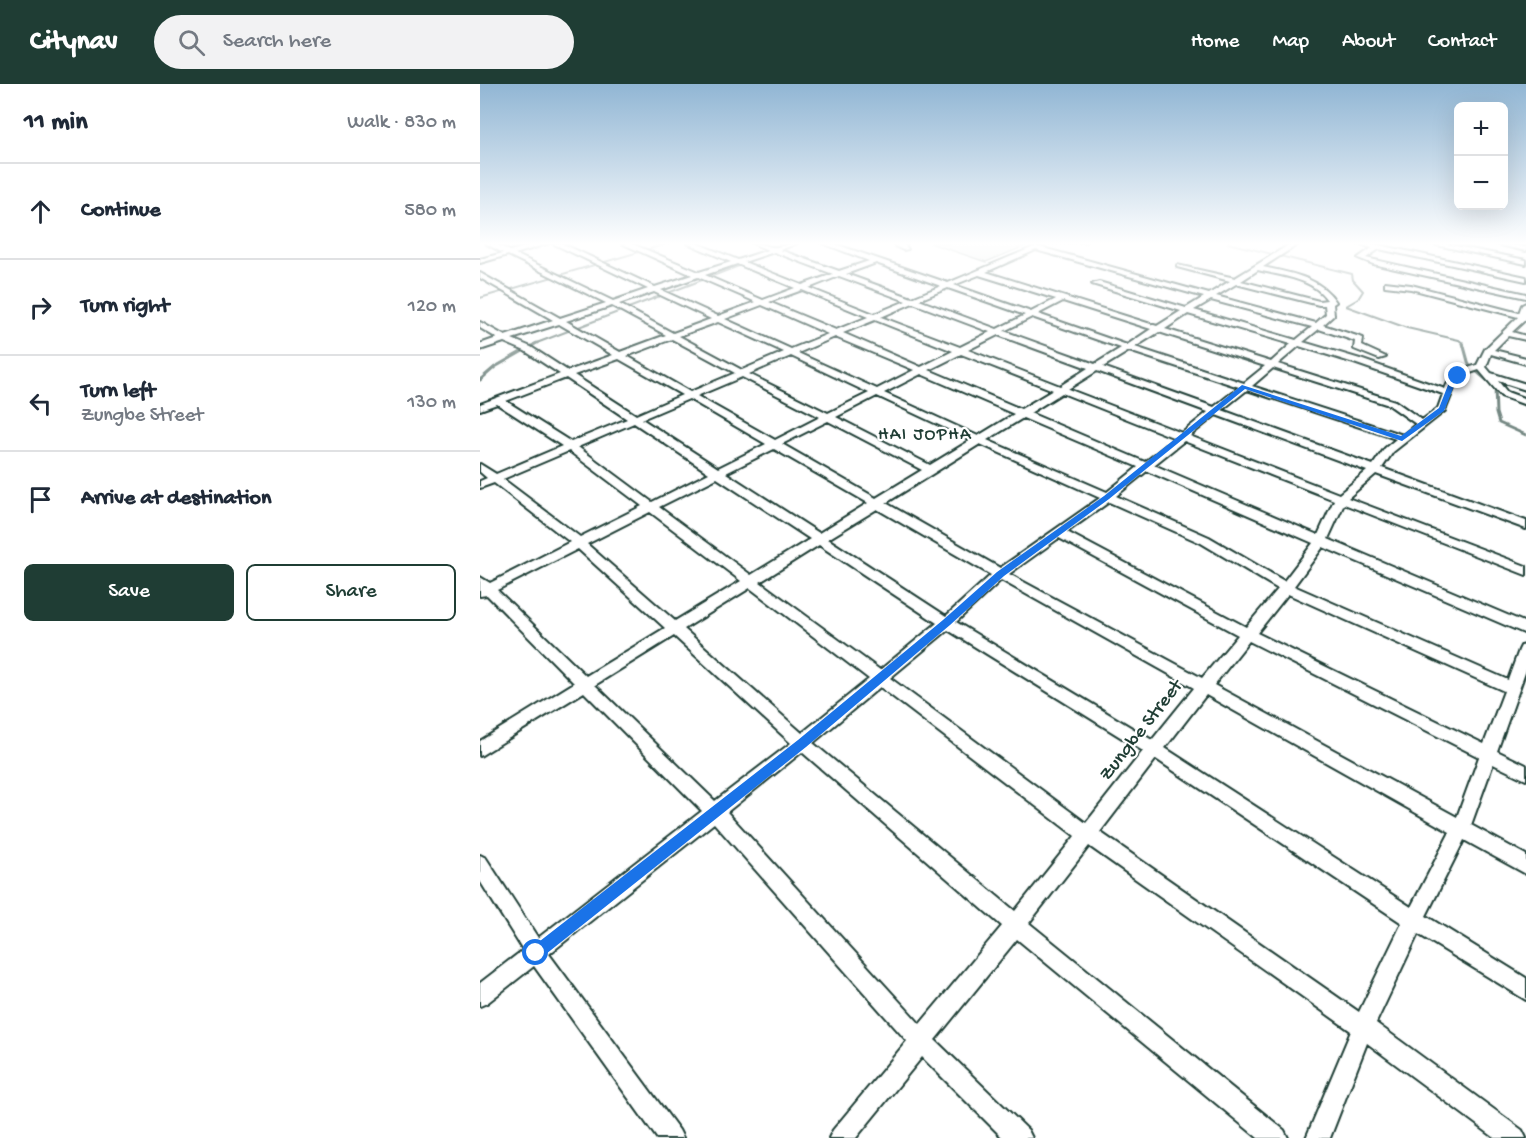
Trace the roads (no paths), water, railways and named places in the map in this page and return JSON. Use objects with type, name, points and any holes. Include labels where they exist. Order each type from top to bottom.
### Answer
[{"type":"street","points":[[509,292],[1000,574],[1526,865]]},
{"type":"street","points":[[589,292],[932,470]]},
{"type":"street","points":[[480,347],[649,292]]},
{"type":"street","points":[[661,292],[979,440],[1205,540],[1286,588],[1512,688]]},
{"type":"street","points":[[740,292],[1526,628]]},
{"type":"street","points":[[480,407],[794,292]]},
{"type":"street","points":[[815,292],[874,318],[1526,571]]},
{"type":"street","points":[[891,292],[1526,525]]},
{"type":"street","points":[[487,482],[931,292]]},
{"type":"street","points":[[968,292],[1128,348],[1402,438]]},
{"type":"street","points":[[1045,292],[1392,403],[1422,424]]},
{"type":"street","points":[[1123,292],[1296,345],[1357,361],[1449,393]]},
{"type":"street","points":[[1199,292],[1360,340],[1357,348],[1382,357]]},
{"type":"street","points":[[480,749],[1219,292]]},
{"type":"street","points":[[1275,292],[1329,303]]},
{"type":"street","points":[[480,996],[802,743],[947,623],[1000,574],[1107,498],[1319,327],[1330,315],[1329,303],[1332,302],[1325,292]]},
{"type":"street","points":[[1431,292],[1524,317]]},
{"type":"street","points":[[1508,292],[1526,296]]},
{"type":"street","points":[[1020,1138],[921,1041],[715,812],[482,588],[719,474],[1064,298]]},
{"type":"street","points":[[1488,351],[1524,317],[1526,305]]},
{"type":"street","points":[[480,324],[568,375],[947,623],[1155,750],[1414,920],[1526,990]]},
{"type":"street","points":[[1506,333],[1526,338]]},
{"type":"street","points":[[1488,351],[1526,361]]},
{"type":"street","name":"Zungbe Street","points":[[842,1138],[1016,925],[1204,686],[1286,588],[1322,540],[1341,498],[1376,469],[1389,450],[1402,438],[1442,409],[1453,380],[1474,369],[1488,351]]},
{"type":"street","points":[[1474,369],[1526,387]]},
{"type":"street","points":[[1489,375],[1504,394],[1526,402]]},
{"type":"street","points":[[498,400],[571,447],[1087,834],[1363,1027],[1514,1138]]},
{"type":"street","points":[[480,467],[487,482],[578,542],[802,743],[1016,925],[1276,1138]]},
{"type":"street","points":[[1059,533],[1249,635],[1526,772]]},
{"type":"street","points":[[1318,1138],[1363,1027],[1461,829],[1526,650]]},
{"type":"street","points":[[480,864],[536,953],[671,1138]]},
{"type":"waterway","points":[[480,298],[500,292]]},
{"type":"waterway","points":[[534,344],[670,292]]},
{"type":"waterway","points":[[1362,292],[1358,299],[1346,306],[1407,328],[1459,340],[1463,343]]},
{"type":"waterway","points":[[480,380],[495,367],[537,343]]},
{"type":"waterway","points":[[1463,343],[1469,365],[1489,382]]},
{"type":"waterway","points":[[1495,387],[1496,413],[1499,423],[1526,435]]},
{"type":"district","name":"HAI JOPHA","points":[[925,435]]}]
